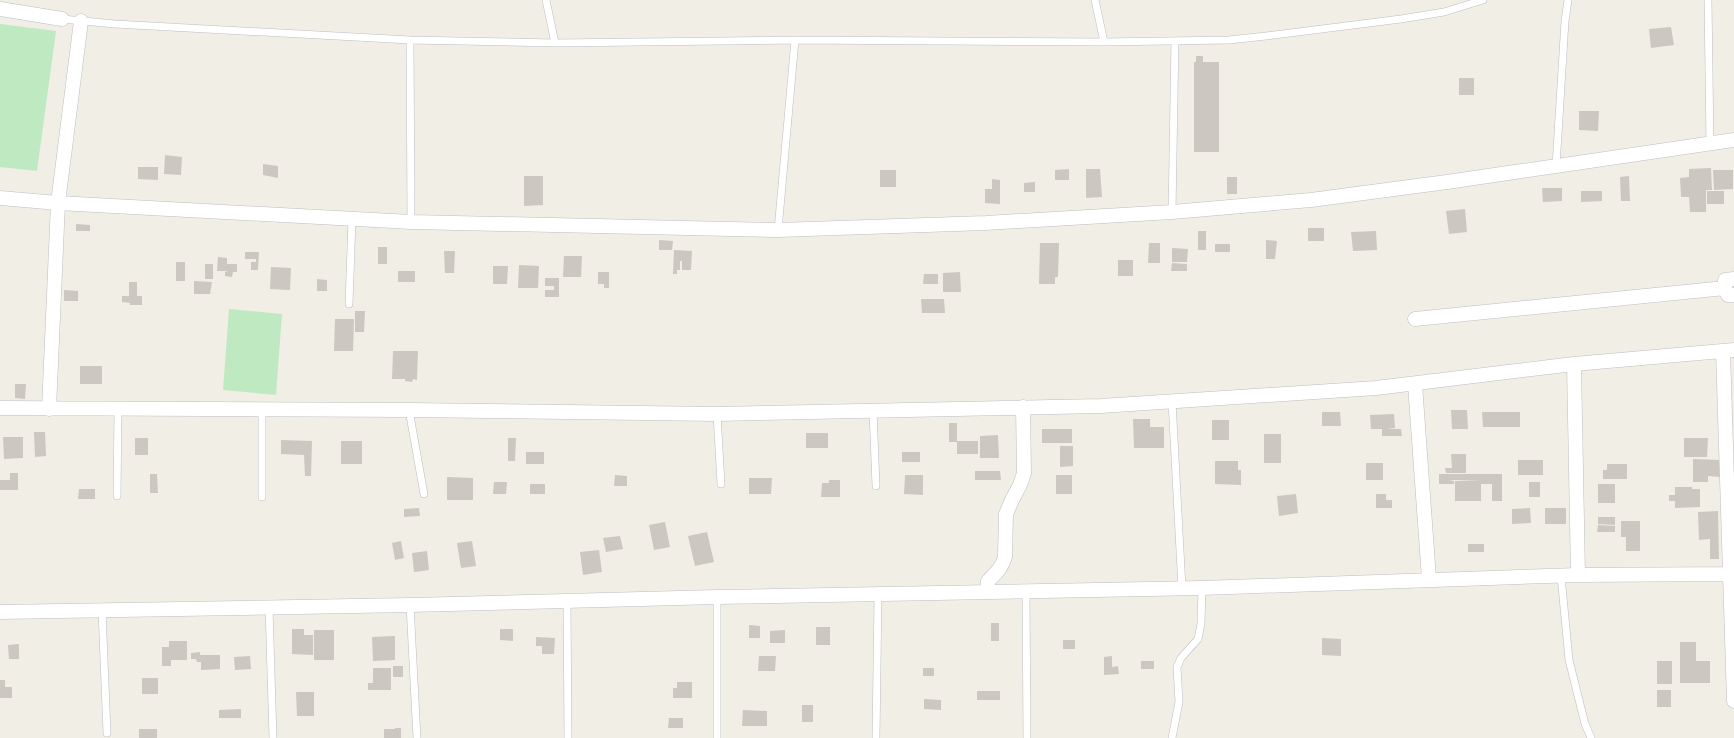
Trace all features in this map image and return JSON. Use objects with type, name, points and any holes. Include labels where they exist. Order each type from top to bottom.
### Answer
[{"type":"street","points":[[0,9],[62,19]]},
{"type":"street","points":[[49,409],[58,203],[81,21]]},
{"type":"street","points":[[0,198],[411,222],[778,230],[986,223],[1172,212],[1311,200],[1734,140]]},
{"type":"street","points":[[1415,319],[1731,287]]},
{"type":"street","points":[[0,408],[717,414],[1101,406],[1376,388],[1574,364],[1729,351],[1734,701]]},
{"type":"street","points":[[1574,364],[1578,575]]},
{"type":"street","points":[[1415,384],[1429,579]]},
{"type":"street","points":[[987,591],[988,581],[1003,564],[1006,514],[1024,473],[1023,407]]},
{"type":"street","points":[[0,612],[1202,588],[1578,575],[1732,574]]},
{"type":"lane","points":[[546,0],[555,43]]},
{"type":"lane","points":[[1095,0],[1104,42]]},
{"type":"lane","points":[[62,19],[410,40],[555,43],[795,40],[1104,42],[1239,39],[1401,19],[1444,12],[1483,0]]},
{"type":"lane","points":[[1556,166],[1564,21],[1568,0]]},
{"type":"lane","points":[[1708,0],[1710,144]]},
{"type":"lane","points":[[410,40],[411,222]]},
{"type":"lane","points":[[778,230],[795,40]]},
{"type":"lane","points":[[1172,212],[1175,41]]},
{"type":"lane","points":[[350,304],[352,219]]},
{"type":"lane","points":[[1172,401],[1182,588]]},
{"type":"lane","points":[[117,496],[118,410]]},
{"type":"lane","points":[[262,410],[262,497]]},
{"type":"lane","points":[[409,410],[424,494]]},
{"type":"lane","points":[[873,410],[876,486]]},
{"type":"lane","points":[[717,414],[721,484]]},
{"type":"lane","points":[[1561,576],[1569,660],[1591,738]]},
{"type":"lane","points":[[1172,738],[1179,702],[1177,667],[1181,658],[1198,639],[1201,624],[1202,588]]},
{"type":"lane","points":[[1026,591],[1027,738]]},
{"type":"lane","points":[[876,738],[878,594]]},
{"type":"lane","points":[[717,597],[717,738]]},
{"type":"lane","points":[[567,601],[568,738]]},
{"type":"lane","points":[[410,605],[417,738]]},
{"type":"lane","points":[[269,607],[273,738]]},
{"type":"lane","points":[[102,610],[107,733]]},
{"type":"green space","points":[[0,24],[56,31],[37,171],[0,167]]},
{"type":"green space","points":[[229,309],[282,314],[276,395],[223,390]]},
{"type":"building","points":[[1671,27],[1674,45],[1651,48],[1649,29]]},
{"type":"building","points":[[1196,56],[1203,56],[1203,62],[1219,62],[1219,152],[1194,152],[1194,62],[1196,62]]},
{"type":"building","points":[[1459,78],[1474,78],[1474,95],[1459,95]]},
{"type":"building","points":[[1579,111],[1599,111],[1598,131],[1579,130]]},
{"type":"building","points":[[165,155],[182,157],[181,175],[164,174]]},
{"type":"building","points":[[263,164],[278,166],[278,178],[263,175]]},
{"type":"building","points":[[138,167],[158,167],[158,180],[138,179]]},
{"type":"building","points":[[1711,168],[1712,190],[1706,190],[1706,212],[1690,212],[1689,197],[1681,197],[1680,178],[1689,177],[1689,169]]},
{"type":"building","points":[[1069,169],[1069,180],[1055,180],[1055,170]]},
{"type":"building","points":[[1086,169],[1100,169],[1102,197],[1086,198]]},
{"type":"building","points":[[880,170],[896,170],[896,187],[880,187]]},
{"type":"building","points":[[1713,170],[1733,170],[1733,189],[1714,190]]},
{"type":"building","points":[[524,176],[543,176],[543,205],[524,206]]},
{"type":"building","points":[[1629,176],[1630,201],[1621,201],[1620,177]]},
{"type":"building","points":[[1227,177],[1237,177],[1237,194],[1227,194]]},
{"type":"building","points":[[992,179],[1000,180],[1000,204],[985,203],[985,189],[992,189]]},
{"type":"building","points":[[1035,182],[1035,192],[1024,192],[1024,183]]},
{"type":"building","points":[[1542,188],[1562,188],[1562,201],[1543,202]]},
{"type":"building","points":[[1581,191],[1602,191],[1602,201],[1581,202]]},
{"type":"building","points":[[1707,191],[1724,191],[1724,204],[1707,204]]},
{"type":"building","points":[[1465,209],[1467,232],[1449,234],[1446,211]]},
{"type":"building","points":[[76,224],[90,225],[90,231],[76,231]]},
{"type":"building","points":[[1308,228],[1324,228],[1324,241],[1308,241]]},
{"type":"building","points":[[1198,231],[1206,231],[1206,250],[1198,250]]},
{"type":"building","points":[[1376,231],[1377,250],[1353,251],[1351,232]]},
{"type":"building","points":[[659,240],[673,241],[672,250],[659,250]]},
{"type":"building","points":[[1266,240],[1277,241],[1275,259],[1266,259]]},
{"type":"building","points":[[1040,243],[1059,243],[1058,277],[1055,277],[1055,284],[1039,284]]},
{"type":"building","points":[[1149,243],[1160,243],[1160,263],[1148,263]]},
{"type":"building","points":[[1215,244],[1230,244],[1230,252],[1215,252]]},
{"type":"building","points":[[378,247],[387,247],[387,264],[378,264]]},
{"type":"building","points":[[1172,248],[1188,249],[1187,262],[1172,262]]},
{"type":"building","points":[[674,250],[692,251],[691,270],[682,270],[682,261],[680,261],[680,270],[677,270],[677,274],[673,274]]},
{"type":"building","points":[[444,251],[455,251],[454,273],[445,273]]},
{"type":"building","points":[[245,252],[259,252],[258,270],[251,270],[251,262],[256,262],[256,259],[245,259]]},
{"type":"building","points":[[564,256],[582,256],[581,277],[563,277]]},
{"type":"building","points":[[218,257],[227,258],[227,264],[237,264],[237,272],[233,272],[232,277],[225,276],[225,272],[228,271],[217,271]]},
{"type":"building","points":[[1118,260],[1133,260],[1133,276],[1118,276]]},
{"type":"building","points":[[176,262],[185,262],[185,281],[176,281]]},
{"type":"building","points":[[1172,263],[1187,264],[1187,271],[1171,271]]},
{"type":"building","points":[[205,264],[213,264],[213,279],[205,279]]},
{"type":"building","points":[[519,265],[539,266],[538,288],[518,288]]},
{"type":"building","points":[[493,266],[508,266],[507,284],[493,284]]},
{"type":"building","points":[[271,267],[291,268],[290,290],[270,289]]},
{"type":"building","points":[[398,271],[415,271],[415,282],[398,282]]},
{"type":"building","points":[[598,272],[609,272],[609,288],[604,288],[604,284],[598,284]]},
{"type":"building","points":[[960,272],[961,292],[943,292],[943,273]]},
{"type":"building","points":[[924,274],[938,274],[938,284],[923,284]]},
{"type":"building","points":[[545,278],[559,278],[559,297],[545,297],[545,290],[554,290],[554,286],[545,286]]},
{"type":"building","points":[[317,279],[327,280],[327,291],[317,291]]},
{"type":"building","points":[[194,281],[212,282],[210,294],[194,294]]},
{"type":"building","points":[[129,282],[137,282],[137,296],[142,296],[142,305],[122,302],[122,296],[129,296]]},
{"type":"building","points":[[64,290],[78,291],[78,301],[64,301]]},
{"type":"building","points":[[921,299],[944,299],[945,313],[922,313]]},
{"type":"building","points":[[355,311],[365,311],[364,332],[355,332]]},
{"type":"building","points":[[335,319],[354,319],[353,351],[334,351]]},
{"type":"building","points":[[393,351],[418,351],[417,380],[413,379],[412,382],[405,381],[405,379],[392,379]]},
{"type":"building","points":[[80,366],[102,366],[102,384],[80,384]]},
{"type":"building","points":[[15,384],[26,384],[25,399],[15,398]]},
{"type":"building","points":[[1451,410],[1467,410],[1468,429],[1452,429]]},
{"type":"building","points":[[1322,412],[1340,412],[1341,426],[1322,426]]},
{"type":"building","points":[[1482,412],[1520,412],[1520,427],[1483,427]]},
{"type":"building","points":[[1394,414],[1395,428],[1387,429],[1401,429],[1402,436],[1382,436],[1382,429],[1371,429],[1370,415]]},
{"type":"building","points":[[1133,419],[1150,419],[1150,427],[1164,427],[1164,448],[1134,448]]},
{"type":"building","points":[[1212,420],[1229,420],[1229,440],[1212,440]]},
{"type":"building","points":[[949,423],[957,423],[957,442],[949,442]]},
{"type":"building","points":[[1042,429],[1072,429],[1072,443],[1042,443]]},
{"type":"building","points":[[34,432],[45,432],[46,456],[35,457]]},
{"type":"building","points":[[806,433],[828,433],[828,448],[806,448]]},
{"type":"building","points":[[1264,434],[1281,434],[1281,463],[1264,463]]},
{"type":"building","points":[[998,435],[999,458],[980,458],[980,436]]},
{"type":"building","points":[[3,437],[23,437],[23,458],[4,459]]},
{"type":"building","points":[[135,438],[148,438],[148,455],[135,455]]},
{"type":"building","points":[[508,438],[516,438],[515,461],[508,461]]},
{"type":"building","points":[[1684,438],[1708,438],[1707,457],[1684,457]]},
{"type":"building","points":[[281,440],[312,441],[311,476],[305,476],[304,455],[281,454]]},
{"type":"building","points":[[341,441],[362,441],[362,464],[341,464]]},
{"type":"building","points":[[957,441],[978,441],[978,454],[957,454]]},
{"type":"building","points":[[1060,446],[1073,446],[1073,466],[1060,467]]},
{"type":"building","points":[[526,452],[544,452],[544,464],[526,464]]},
{"type":"building","points":[[902,452],[920,452],[920,462],[902,462]]},
{"type":"building","points":[[1451,454],[1466,454],[1466,473],[1446,473],[1445,468],[1452,468]]},
{"type":"building","points":[[1693,459],[1720,460],[1720,477],[1708,476],[1708,482],[1693,482]]},
{"type":"building","points":[[1518,460],[1543,460],[1543,475],[1518,475]]},
{"type":"building","points":[[1215,461],[1238,461],[1238,470],[1241,470],[1241,485],[1215,484]]},
{"type":"building","points":[[1366,463],[1383,463],[1383,480],[1366,480]]},
{"type":"building","points":[[1607,464],[1627,464],[1627,479],[1603,479],[1603,470],[1607,470]]},
{"type":"building","points":[[975,471],[1000,471],[1001,480],[975,480]]},
{"type":"building","points":[[10,473],[18,473],[18,490],[0,490],[0,480],[10,480]]},
{"type":"building","points":[[150,474],[157,474],[158,493],[150,493]]},
{"type":"building","points":[[1439,474],[1502,474],[1502,501],[1492,501],[1492,484],[1481,484],[1481,501],[1455,501],[1455,481],[1482,480],[1449,480],[1454,481],[1454,484],[1439,484]]},
{"type":"building","points":[[615,475],[627,476],[627,486],[614,486]]},
{"type":"building","points":[[905,475],[923,475],[923,495],[904,494]]},
{"type":"building","points":[[1056,475],[1072,475],[1072,494],[1056,494]]},
{"type":"building","points":[[447,477],[473,478],[473,500],[447,500]]},
{"type":"building","points":[[749,478],[772,478],[771,494],[749,494]]},
{"type":"building","points":[[829,480],[840,480],[840,497],[821,497],[822,483],[829,483]]},
{"type":"building","points":[[494,482],[507,482],[506,494],[493,494]]},
{"type":"building","points":[[1529,482],[1540,482],[1540,497],[1529,497]]},
{"type":"building","points":[[530,484],[545,484],[545,494],[530,494]]},
{"type":"building","points":[[1598,484],[1615,484],[1615,503],[1598,503]]},
{"type":"building","points":[[1675,487],[1700,489],[1700,507],[1675,508],[1675,501],[1669,501],[1669,495],[1675,495]]},
{"type":"building","points":[[79,489],[95,489],[95,499],[78,499]]},
{"type":"building","points":[[1296,494],[1298,513],[1279,516],[1277,496]]},
{"type":"building","points":[[1376,494],[1386,494],[1386,500],[1392,500],[1392,508],[1376,508]]},
{"type":"building","points":[[419,508],[420,516],[404,517],[404,509]]},
{"type":"building","points":[[1530,508],[1531,523],[1512,524],[1512,509]]},
{"type":"building","points":[[1545,508],[1566,508],[1566,524],[1545,524]]},
{"type":"building","points":[[1718,511],[1719,559],[1710,559],[1710,539],[1699,540],[1698,512]]},
{"type":"building","points":[[1598,517],[1615,517],[1615,525],[1598,524]]},
{"type":"building","points":[[1621,521],[1640,521],[1640,551],[1626,551],[1626,537],[1621,537]]},
{"type":"building","points":[[665,522],[670,547],[654,550],[649,525]]},
{"type":"building","points":[[1598,525],[1615,526],[1615,532],[1597,532]]},
{"type":"building","points":[[707,532],[714,562],[695,566],[688,536]]},
{"type":"building","points":[[620,536],[623,549],[606,552],[603,538]]},
{"type":"building","points":[[401,541],[404,558],[395,560],[392,543]]},
{"type":"building","points":[[472,541],[476,566],[461,568],[457,543]]},
{"type":"building","points":[[1468,544],[1484,544],[1484,552],[1468,552]]},
{"type":"building","points":[[599,550],[602,572],[583,575],[580,552]]},
{"type":"building","points":[[427,551],[429,570],[414,572],[412,553]]},
{"type":"building","points":[[991,623],[999,623],[999,641],[991,641]]},
{"type":"building","points":[[749,625],[760,626],[760,638],[749,638]]},
{"type":"building","points":[[816,627],[830,627],[830,645],[816,645]]},
{"type":"building","points":[[292,629],[304,629],[304,635],[313,635],[313,655],[292,654]]},
{"type":"building","points":[[500,629],[513,629],[513,641],[500,640]]},
{"type":"building","points":[[314,630],[334,630],[334,660],[314,660]]},
{"type":"building","points":[[785,630],[785,643],[770,643],[770,631]]},
{"type":"building","points":[[395,636],[395,660],[373,661],[372,637]]},
{"type":"building","points":[[536,637],[555,638],[554,654],[542,654],[542,646],[536,646]]},
{"type":"building","points":[[1322,638],[1341,639],[1341,656],[1322,655]]},
{"type":"building","points":[[1063,640],[1075,640],[1075,649],[1063,649]]},
{"type":"building","points":[[169,641],[187,641],[187,660],[171,660],[171,666],[162,666],[162,647],[169,647]]},
{"type":"building","points":[[1680,642],[1696,642],[1696,661],[1710,661],[1710,683],[1680,683]]},
{"type":"building","points":[[19,644],[19,659],[9,659],[8,645]]},
{"type":"building","points":[[200,652],[200,655],[220,655],[220,669],[201,670],[201,662],[191,659],[191,653]]},
{"type":"building","points":[[250,656],[251,669],[235,670],[234,657]]},
{"type":"building","points":[[759,656],[776,656],[775,671],[758,671]]},
{"type":"building","points":[[1112,656],[1112,667],[1118,666],[1119,674],[1104,675],[1104,657]]},
{"type":"building","points":[[1141,661],[1154,661],[1154,669],[1141,669]]},
{"type":"building","points":[[1657,661],[1672,661],[1672,684],[1657,684]]},
{"type":"building","points":[[393,666],[403,666],[403,677],[393,677]]},
{"type":"building","points":[[373,668],[391,668],[391,690],[368,690],[368,683],[373,683]]},
{"type":"building","points":[[923,668],[934,668],[934,676],[923,676]]},
{"type":"building","points":[[142,678],[158,678],[158,694],[142,694]]},
{"type":"building","points":[[0,680],[5,680],[5,687],[12,687],[12,698],[0,698]]},
{"type":"building","points":[[677,682],[692,682],[692,698],[673,698],[673,688],[677,688]]},
{"type":"building","points":[[1657,690],[1671,690],[1671,707],[1657,707]]},
{"type":"building","points":[[977,691],[1000,691],[1000,700],[977,700]]},
{"type":"building","points":[[296,692],[314,692],[314,716],[297,716]]},
{"type":"building","points":[[924,699],[941,700],[941,710],[924,709]]},
{"type":"building","points":[[802,705],[813,705],[813,722],[802,722]]},
{"type":"building","points":[[241,709],[241,718],[219,718],[219,710]]},
{"type":"building","points":[[743,710],[767,711],[767,726],[742,726]]},
{"type":"building","points":[[669,718],[683,718],[683,728],[668,728]]},
{"type":"building","points":[[401,728],[401,738],[384,738],[384,729]]},
{"type":"building","points":[[139,729],[157,729],[157,738],[139,738]]}]
